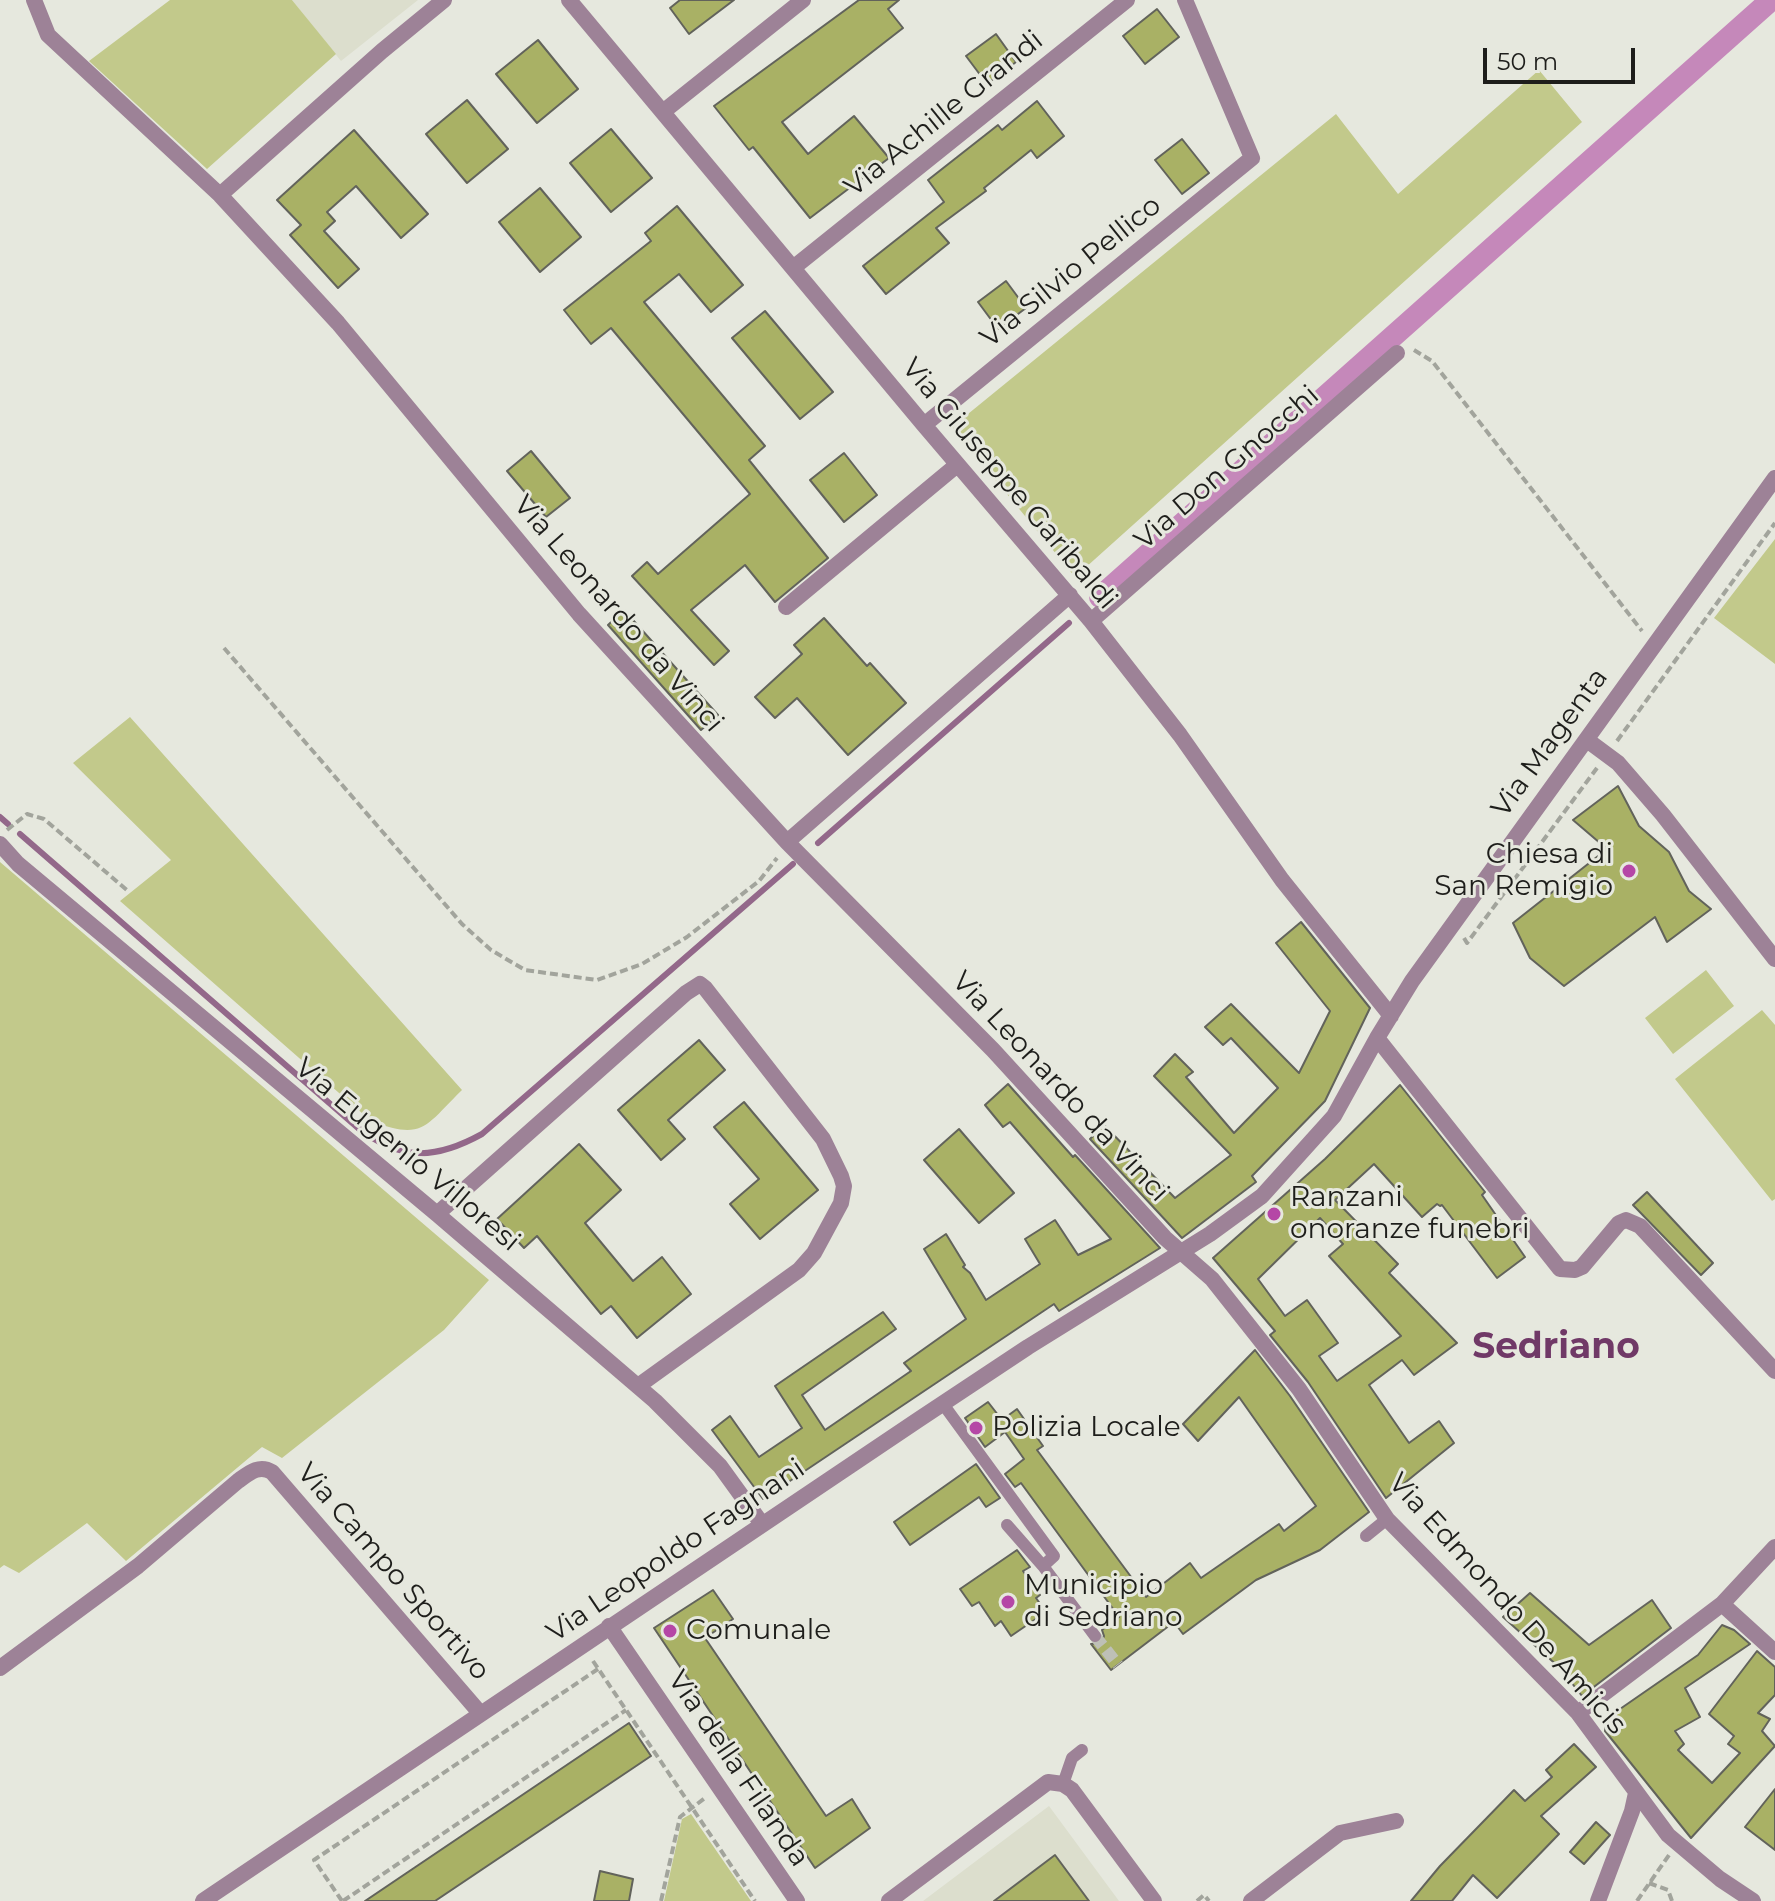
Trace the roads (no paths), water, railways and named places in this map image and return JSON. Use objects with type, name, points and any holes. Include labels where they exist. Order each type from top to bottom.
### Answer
[{"type":"street","name":"Via Leonardo da Vinci","points":[[34,0],[48,35],[220,195],[338,323],[579,614],[787,842],[993,1050],[1165,1238],[1181,1250]]},
{"type":"street","points":[[220,195],[370,61],[444,0]]},
{"type":"street","name":"Via Giuseppe Garibaldi","points":[[569,0],[957,465],[1070,595],[1180,735],[1282,880],[1391,1016]]},
{"type":"street","points":[[664,111],[803,0]]},
{"type":"street","name":"Via Achille Grandi","points":[[793,268],[1127,0]]},
{"type":"street","name":"Via Silvio Pellico","points":[[924,425],[1252,158],[1193,3]]},
{"type":"street","name":"Via Don Gnocchi","points":[[1091,621],[1397,353]]},
{"type":"street","points":[[786,607],[957,465]]},
{"type":"street","name":"Via Magenta","points":[[1181,1250],[1210,1234],[1262,1196],[1334,1116],[1412,981],[1775,478]]},
{"type":"street","points":[[787,842],[1070,595]]},
{"type":"street","points":[[1587,740],[1618,763],[1663,815],[1775,959]]},
{"type":"street","name":"Via Eugenio Villoresi","points":[[0,844],[18,864],[638,1386],[720,1466],[762,1524]]},
{"type":"street","points":[[437,1214],[686,993],[700,984],[705,988],[823,1139],[844,1186],[841,1203],[814,1253],[799,1270],[638,1386]]},
{"type":"street","points":[[1377,1038],[1406,1062],[1560,1269],[1582,1267],[1619,1223],[1633,1221],[1775,1371]]},
{"type":"street","name":"Via Leopoldo Fagnani","points":[[203,1901],[762,1524],[1181,1250]]},
{"type":"street","name":"Via Edmondo De Amicis","points":[[1181,1250],[1212,1279],[1299,1389],[1387,1519],[1573,1716],[1668,1835],[1720,1879],[1753,1901]]},
{"type":"street","points":[[943,1404],[1054,1556],[1043,1566]]},
{"type":"street","name":"Via Campo Sportivo","points":[[0,1668],[138,1566],[238,1481],[255,1469],[263,1469],[272,1472],[480,1713]]},
{"type":"street","points":[[1366,1536],[1387,1519]]},
{"type":"street","points":[[1007,1525],[1043,1566],[1095,1636]]},
{"type":"street","points":[[1573,1716],[1722,1604],[1775,1547]]},
{"type":"street","points":[[1722,1604],[1775,1652]]},
{"type":"street","name":"Via della Filanda","points":[[609,1626],[797,1901]]},
{"type":"street","points":[[1067,1787],[1072,1758],[1082,1750]]},
{"type":"street","points":[[889,1901],[1048,1782],[1067,1787],[1154,1901]]},
{"type":"street","points":[[1598,1901],[1636,1793]]},
{"type":"street","points":[[1251,1901],[1340,1833],[1396,1821]]},
{"type":"waterway","points":[[1100,597],[1771,0]]},
{"type":"waterway","points":[[818,843],[1069,623]]},
{"type":"waterway","points":[[0,817],[8,824]]},
{"type":"waterway","points":[[20,834],[358,1128],[389,1147],[418,1153],[449,1149],[482,1134],[793,864]]},
{"type":"tunnel","points":[[1095,1636],[1118,1665]]},
{"type":"place","name":"Chiesa di San Remigio","points":[[1629,871]]},
{"type":"place","name":"Ranzani onoranze funebri","points":[[1274,1214]]},
{"type":"place","name":"Polizia Locale","points":[[976,1428]]},
{"type":"place","name":"Municipio di Sedriano","points":[[1008,1602]]},
{"type":"place","name":"Comunale","points":[[670,1631]]},
{"type":"district","name":"Sedriano","points":[[1556,1347]]}]
